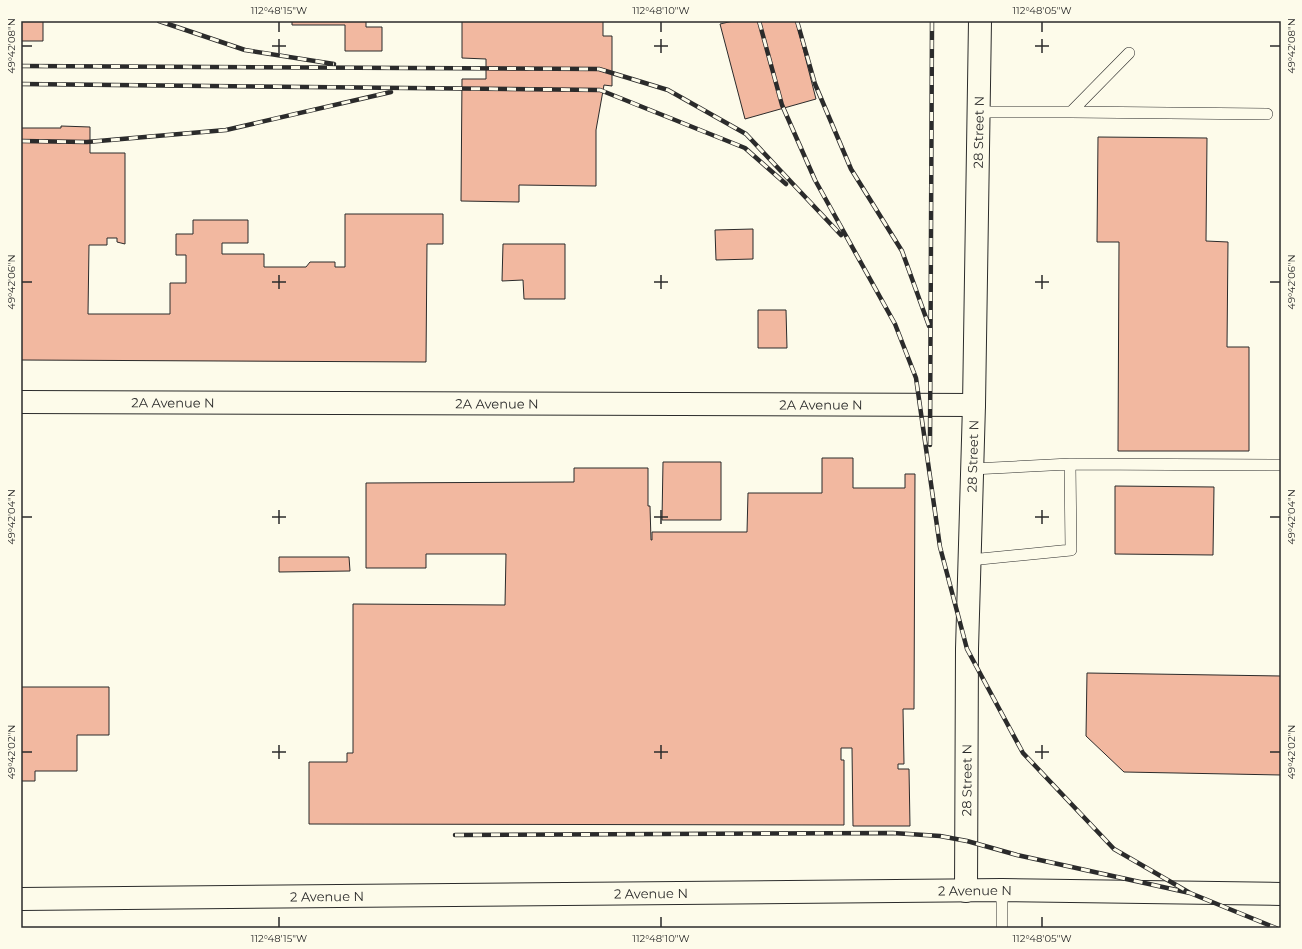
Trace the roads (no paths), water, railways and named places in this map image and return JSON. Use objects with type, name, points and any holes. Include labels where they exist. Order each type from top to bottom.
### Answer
[{"type":"street","name":"28 Street N","points":[[966,891],[967,656],[974,405],[980,21]]},
{"type":"street","name":"2A Avenue N","points":[[21,402],[974,405]]},
{"type":"street","name":"2 Avenue N","points":[[21,898],[1002,890],[1281,894]]},
{"type":"lane","points":[[1071,112],[1129,53]]},
{"type":"lane","points":[[978,112],[1267,114]]},
{"type":"lane","points":[[972,469],[1070,464],[1281,465]]},
{"type":"lane","points":[[970,560],[1071,550],[1070,464]]},
{"type":"lane","points":[[1002,890],[1002,928]]},
{"type":"railway","points":[[159,21],[245,50],[334,64]]},
{"type":"railway","points":[[759,21],[782,105],[815,180],[895,324],[916,378],[940,547],[967,649],[1023,753],[1114,849],[1190,893]]},
{"type":"railway","points":[[797,21],[815,84],[851,169],[902,251],[929,326]]},
{"type":"railway","points":[[930,445],[932,21]]},
{"type":"railway","points":[[21,66],[599,69],[668,90],[746,134],[841,235]]},
{"type":"railway","points":[[21,84],[600,90],[745,148],[786,184]]},
{"type":"railway","points":[[21,141],[87,142],[226,130],[391,92]]},
{"type":"railway","points":[[455,835],[893,833],[940,836],[967,841],[1017,855],[1190,893],[1276,928]]}]
